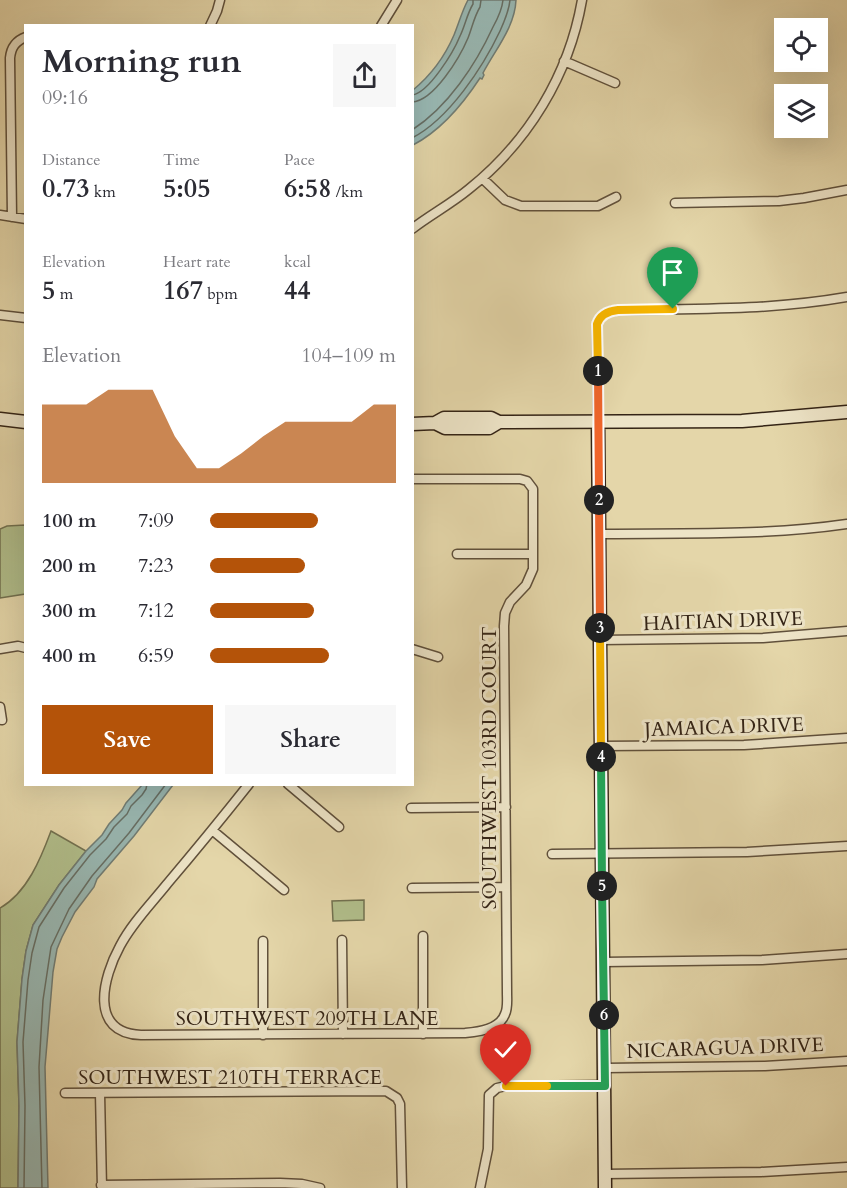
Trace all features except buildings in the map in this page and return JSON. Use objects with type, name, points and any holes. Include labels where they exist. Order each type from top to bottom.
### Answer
[{"type":"street","points":[[211,24],[220,0]]},
{"type":"street","points":[[382,24],[397,0]]},
{"type":"street","points":[[414,228],[466,192],[482,178],[499,162],[531,124],[564,61],[582,0]]},
{"type":"street","points":[[12,217],[10,58],[12,48],[22,39]]},
{"type":"street","points":[[564,61],[615,83]]},
{"type":"street","points":[[482,178],[505,200],[521,206],[598,206],[616,197]]},
{"type":"street","points":[[675,203],[795,200],[847,190]]},
{"type":"street","points":[[0,215],[24,219]]},
{"type":"street","points":[[605,1188],[597,328],[599,320],[608,312],[618,310],[760,307],[847,297]]},
{"type":"street","points":[[0,315],[24,318]]},
{"type":"street","points":[[414,424],[435,423],[445,428],[489,428],[499,422],[742,421],[844,411]]},
{"type":"street","points":[[0,419],[24,422]]},
{"type":"street","name":"SOUTHWEST 103RD COURT","points":[[414,479],[516,479],[523,480],[532,486],[532,574],[526,585],[512,599],[504,620],[507,1001],[506,1014],[498,1024]]},
{"type":"street","points":[[599,534],[754,532],[799,530],[847,524]]},
{"type":"street","points":[[458,554],[533,554]]},
{"type":"street","name":"HAITIAN DRIVE","points":[[600,640],[763,638],[847,631]]},
{"type":"street","points":[[0,649],[18,646],[24,648]]},
{"type":"street","points":[[414,650],[438,657]]},
{"type":"street","points":[[0,707],[2,720]]},
{"type":"street","name":"JAMAICA DRIVE","points":[[601,746],[744,745],[847,738]]},
{"type":"street","points":[[247,786],[212,830],[284,890]]},
{"type":"street","points":[[290,786],[339,827]]},
{"type":"street","points":[[411,808],[506,807]]},
{"type":"street","name":"SOUTHWEST 209TH LANE","points":[[212,830],[132,927],[117,952],[107,977],[104,1000],[107,1015],[117,1028],[125,1033],[141,1035],[423,1034],[471,1033],[498,1024]]},
{"type":"street","points":[[552,854],[747,852],[847,846]]},
{"type":"street","points":[[412,888],[506,887]]},
{"type":"street","points":[[423,936],[423,1034]]},
{"type":"street","points":[[342,940],[343,1034]]},
{"type":"street","points":[[263,941],[263,1035]]},
{"type":"street","points":[[603,962],[762,960],[847,954]]},
{"type":"street","name":"NICARAGUA DRIVE","points":[[605,1068],[755,1066],[847,1061]]},
{"type":"street","points":[[480,1188],[488,1149],[491,1092],[496,1088],[512,1086],[605,1086]]},
{"type":"street","name":"SOUTHWEST 210TH TERRACE","points":[[65,1093],[380,1090],[389,1092],[399,1101],[401,1108],[402,1188]]},
{"type":"street","points":[[100,1093],[101,1186],[280,1183],[320,1188]]},
{"type":"street","points":[[605,1174],[761,1172],[847,1167]]},
{"type":"green space","points":[[24,525],[24,594],[0,598],[0,529],[7,526]]},
{"type":"green space","points":[[51,831],[86,851],[59,885],[33,925],[26,951],[17,1042],[18,1188],[0,1188],[0,908],[18,893],[32,874]]},
{"type":"green space","points":[[364,900],[364,920],[333,921],[332,901]]},
{"type":"water","points":[[468,0],[516,0],[512,20],[483,73],[482,79],[480,78],[442,125],[414,144],[414,89],[442,58]]},
{"type":"water","points":[[141,786],[172,786],[97,879],[94,887],[75,912],[57,949],[45,1067],[48,1188],[18,1188],[17,1042],[22,979],[33,925],[59,885]]},
{"type":"route","points":[[506,1086],[605,1086],[597,324],[604,315],[613,310],[673,309]]}]
